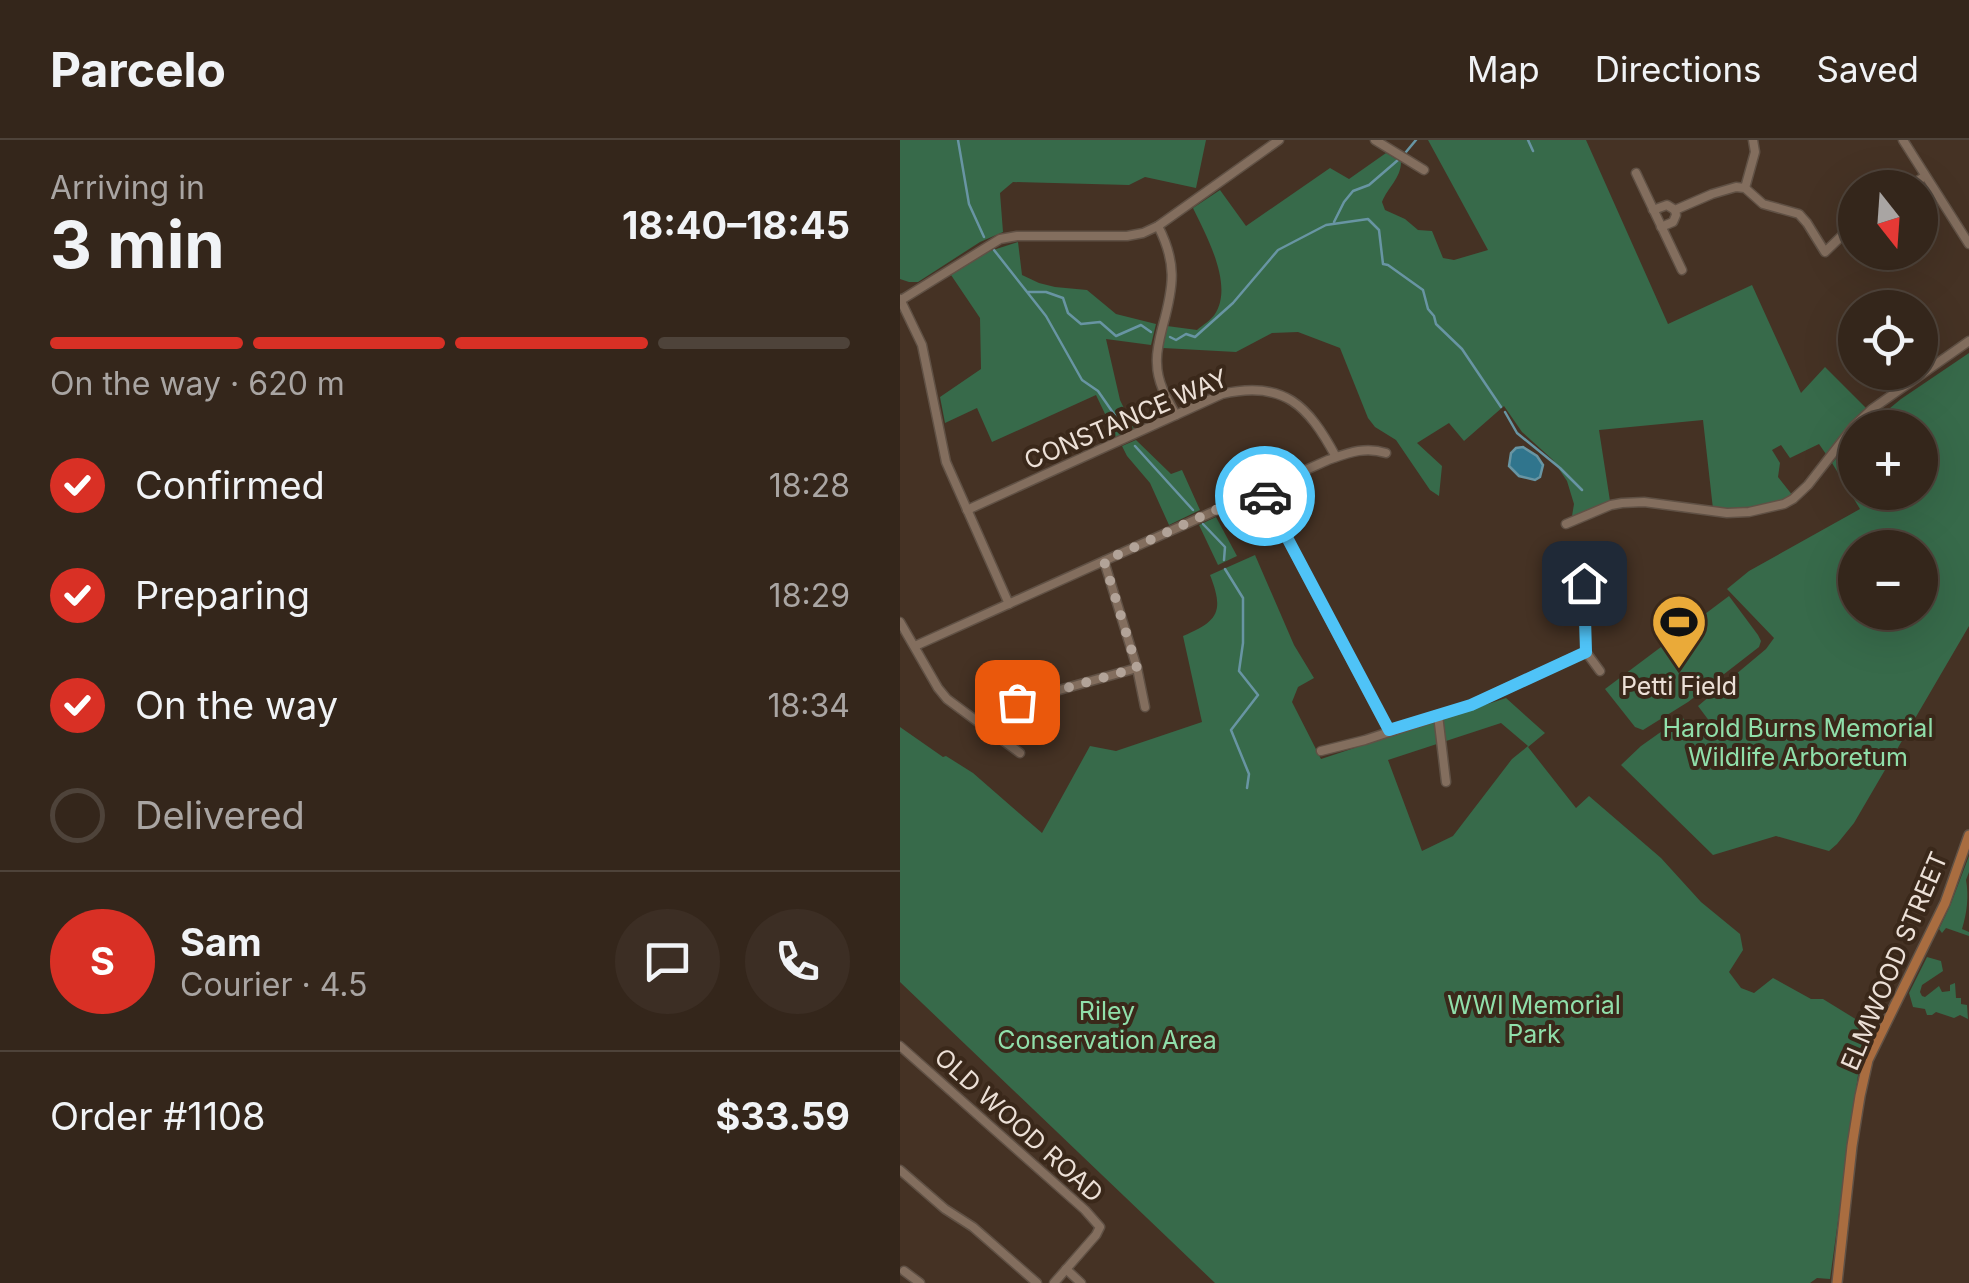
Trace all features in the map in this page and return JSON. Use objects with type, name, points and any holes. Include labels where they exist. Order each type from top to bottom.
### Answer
[{"type":"main road","name":"ELMWOOD STREET","points":[[1837,1283],[1852,1146],[1868,1060],[1944,903],[1969,835]]},
{"type":"street","points":[[1376,140],[1424,170]]},
{"type":"street","points":[[1745,188],[1755,152],[1753,140]]},
{"type":"street","points":[[1904,140],[1922,170]]},
{"type":"street","points":[[1009,604],[946,462],[922,345],[901,300],[1000,240],[1017,236],[1142,234],[1275,141]]},
{"type":"street","points":[[1636,173],[1682,270]]},
{"type":"street","points":[[1675,210],[1712,194],[1745,188],[1763,204],[1799,214],[1825,252],[1838,239]]},
{"type":"street","points":[[1938,195],[1968,240]]},
{"type":"street","points":[[1653,210],[1668,205],[1675,210],[1673,222],[1662,228]]},
{"type":"street","points":[[1158,226],[1173,275],[1156,361],[1159,378],[1176,415]]},
{"type":"street","points":[[1566,524],[1622,503],[1644,502],[1727,513],[1784,504],[1808,485],[1872,409],[1969,341]]},
{"type":"street","name":"CONSTANCE WAY","points":[[966,510],[1222,394],[1242,390],[1263,389],[1297,403],[1336,457]]},
{"type":"street","points":[[915,646],[1336,457],[1358,450],[1386,453]]},
{"type":"street","points":[[1262,489],[1389,730]]},
{"type":"street","points":[[1104,561],[1145,707]]},
{"type":"street","points":[[1575,574],[1584,583],[1586,652],[1600,671]]},
{"type":"street","points":[[900,622],[947,698],[1020,753]]},
{"type":"street","points":[[1321,752],[1471,705],[1586,652]]},
{"type":"street","points":[[986,727],[1017,702],[1137,668]]},
{"type":"street","points":[[1438,715],[1446,782]]},
{"type":"street","name":"OLD WOOD ROAD","points":[[900,1046],[1100,1226],[1054,1283]]},
{"type":"street","points":[[900,1170],[1037,1283]]},
{"type":"street","points":[[1066,1269],[1081,1283]]},
{"type":"street","points":[[904,1270],[920,1283]]},
{"type":"green space","points":[[900,140],[1206,140],[1196,188],[1145,177],[1129,185],[1013,182],[1000,193],[1003,232],[980,242],[918,282],[909,282],[900,279]]},
{"type":"green space","points":[[1428,140],[1586,140],[1668,324],[1752,285],[1801,393],[1825,367],[1838,380],[1838,390],[1848,390],[1867,409],[1838,410],[1838,445],[1828,457],[1819,444],[1790,458],[1781,445],[1772,450],[1780,463],[1778,477],[1793,496],[1744,509],[1713,509],[1703,420],[1599,430],[1610,501],[1572,516],[1574,504],[1567,481],[1504,406],[1464,441],[1449,423],[1417,443],[1442,466],[1439,496],[1430,490],[1396,440],[1368,418],[1340,348],[1298,332],[1272,333],[1236,352],[1163,348],[1167,326],[1197,330],[1213,316],[1220,302],[1216,260],[1193,208],[1220,190],[1246,226],[1330,168],[1349,179],[1386,153],[1401,162],[1382,202],[1385,210],[1418,230],[1432,231],[1443,258],[1454,260],[1488,250]]},
{"type":"green space","points":[[1018,242],[1022,275],[1055,287],[1087,290],[1116,314],[1156,324],[1151,345],[1106,339],[1120,400],[1134,429],[1116,437],[1096,395],[992,442],[977,408],[945,423],[940,397],[981,369],[980,318],[951,275],[987,252]]},
{"type":"green space","name":"Harold Burns Memorial Wildlife Arboretum","points":[[1969,353],[1969,626],[1854,823],[1837,844],[1829,851],[1776,836],[1713,855],[1621,765],[1682,717],[1696,733],[1710,722],[1698,706],[1774,638],[1727,589],[1749,571],[1858,510],[1938,510],[1938,410],[1888,410],[1914,390],[1938,390],[1938,374]]},
{"type":"green space","points":[[1136,440],[1171,474],[1182,470],[1200,510],[1169,525],[1150,483],[1122,446]]},
{"type":"green space","points":[[1216,517],[1237,556],[1218,565],[1199,525]]},
{"type":"green space","name":"WWI Memorial Park","points":[[1255,555],[1294,645],[1314,678],[1298,687],[1292,702],[1321,759],[1506,698],[1545,733],[1528,747],[1576,808],[1589,796],[1740,934],[1743,950],[1729,972],[1741,988],[1754,993],[1773,978],[1811,999],[1823,999],[1875,1031],[1859,1068],[1830,1279],[1817,1278],[1810,1283],[1215,1283],[900,982],[900,727],[973,773],[1042,833],[1090,746],[1116,751],[1202,722],[1183,636],[1211,620],[1215,613],[1217,598],[1210,575]],"holes":[[[1501,723],[1528,746],[1512,759],[1453,836],[1422,851],[1388,760]]]},
{"type":"green space","name":"Petti Field","points":[[1729,596],[1758,635],[1759,647],[1688,702],[1643,730],[1635,727],[1605,689]]},
{"type":"green space","points":[[1969,856],[1962,929],[1969,936],[1946,928],[1942,933],[1939,929]]},
{"type":"green space","points":[[1927,957],[1941,961],[1943,971],[1922,985],[1922,996],[1939,986],[1942,992],[1950,991],[1950,985],[1955,983],[1956,998],[1967,1005],[1968,1019],[1936,1012],[1927,1015],[1925,1009],[1913,1007],[1909,993]]},
{"type":"water","points":[[1523,447],[1543,465],[1535,480],[1519,476],[1509,466],[1511,453]]},
{"type":"waterway","points":[[958,140],[969,204],[984,237]]},
{"type":"waterway","points":[[1406,152],[1416,140]]},
{"type":"waterway","points":[[1528,140],[1533,151]]},
{"type":"waterway","points":[[1334,222],[1353,191],[1369,185],[1398,160]]},
{"type":"waterway","points":[[1170,337],[1195,337],[1233,303],[1278,250],[1326,225],[1368,219],[1379,230],[1383,264],[1423,290],[1436,324],[1462,349],[1501,407]]},
{"type":"waterway","points":[[994,250],[1046,316],[1082,380],[1098,391],[1125,430]]},
{"type":"waterway","points":[[1028,292],[1046,292],[1063,298],[1068,313],[1081,324],[1100,322],[1116,336],[1141,325],[1151,332]]},
{"type":"waterway","points":[[1505,412],[1517,433],[1582,490]]},
{"type":"waterway","points":[[1135,446],[1193,510]]},
{"type":"waterway","points":[[1203,524],[1225,547],[1224,560]]},
{"type":"waterway","points":[[1225,569],[1243,598],[1239,671],[1258,695],[1231,730],[1249,774],[1247,788]]},
{"type":"way so far","points":[[1017,702],[1137,668],[1104,561],[1262,489],[1265,496]]},
{"type":"place","name":"Petti Field","points":[[1679,671]]},
{"type":"route","points":[[1265,496],[1389,730],[1471,705],[1586,652],[1584,583]]},
{"type":"park label","name":"Riley Conservation Area","points":[[1107,1026]]}]
